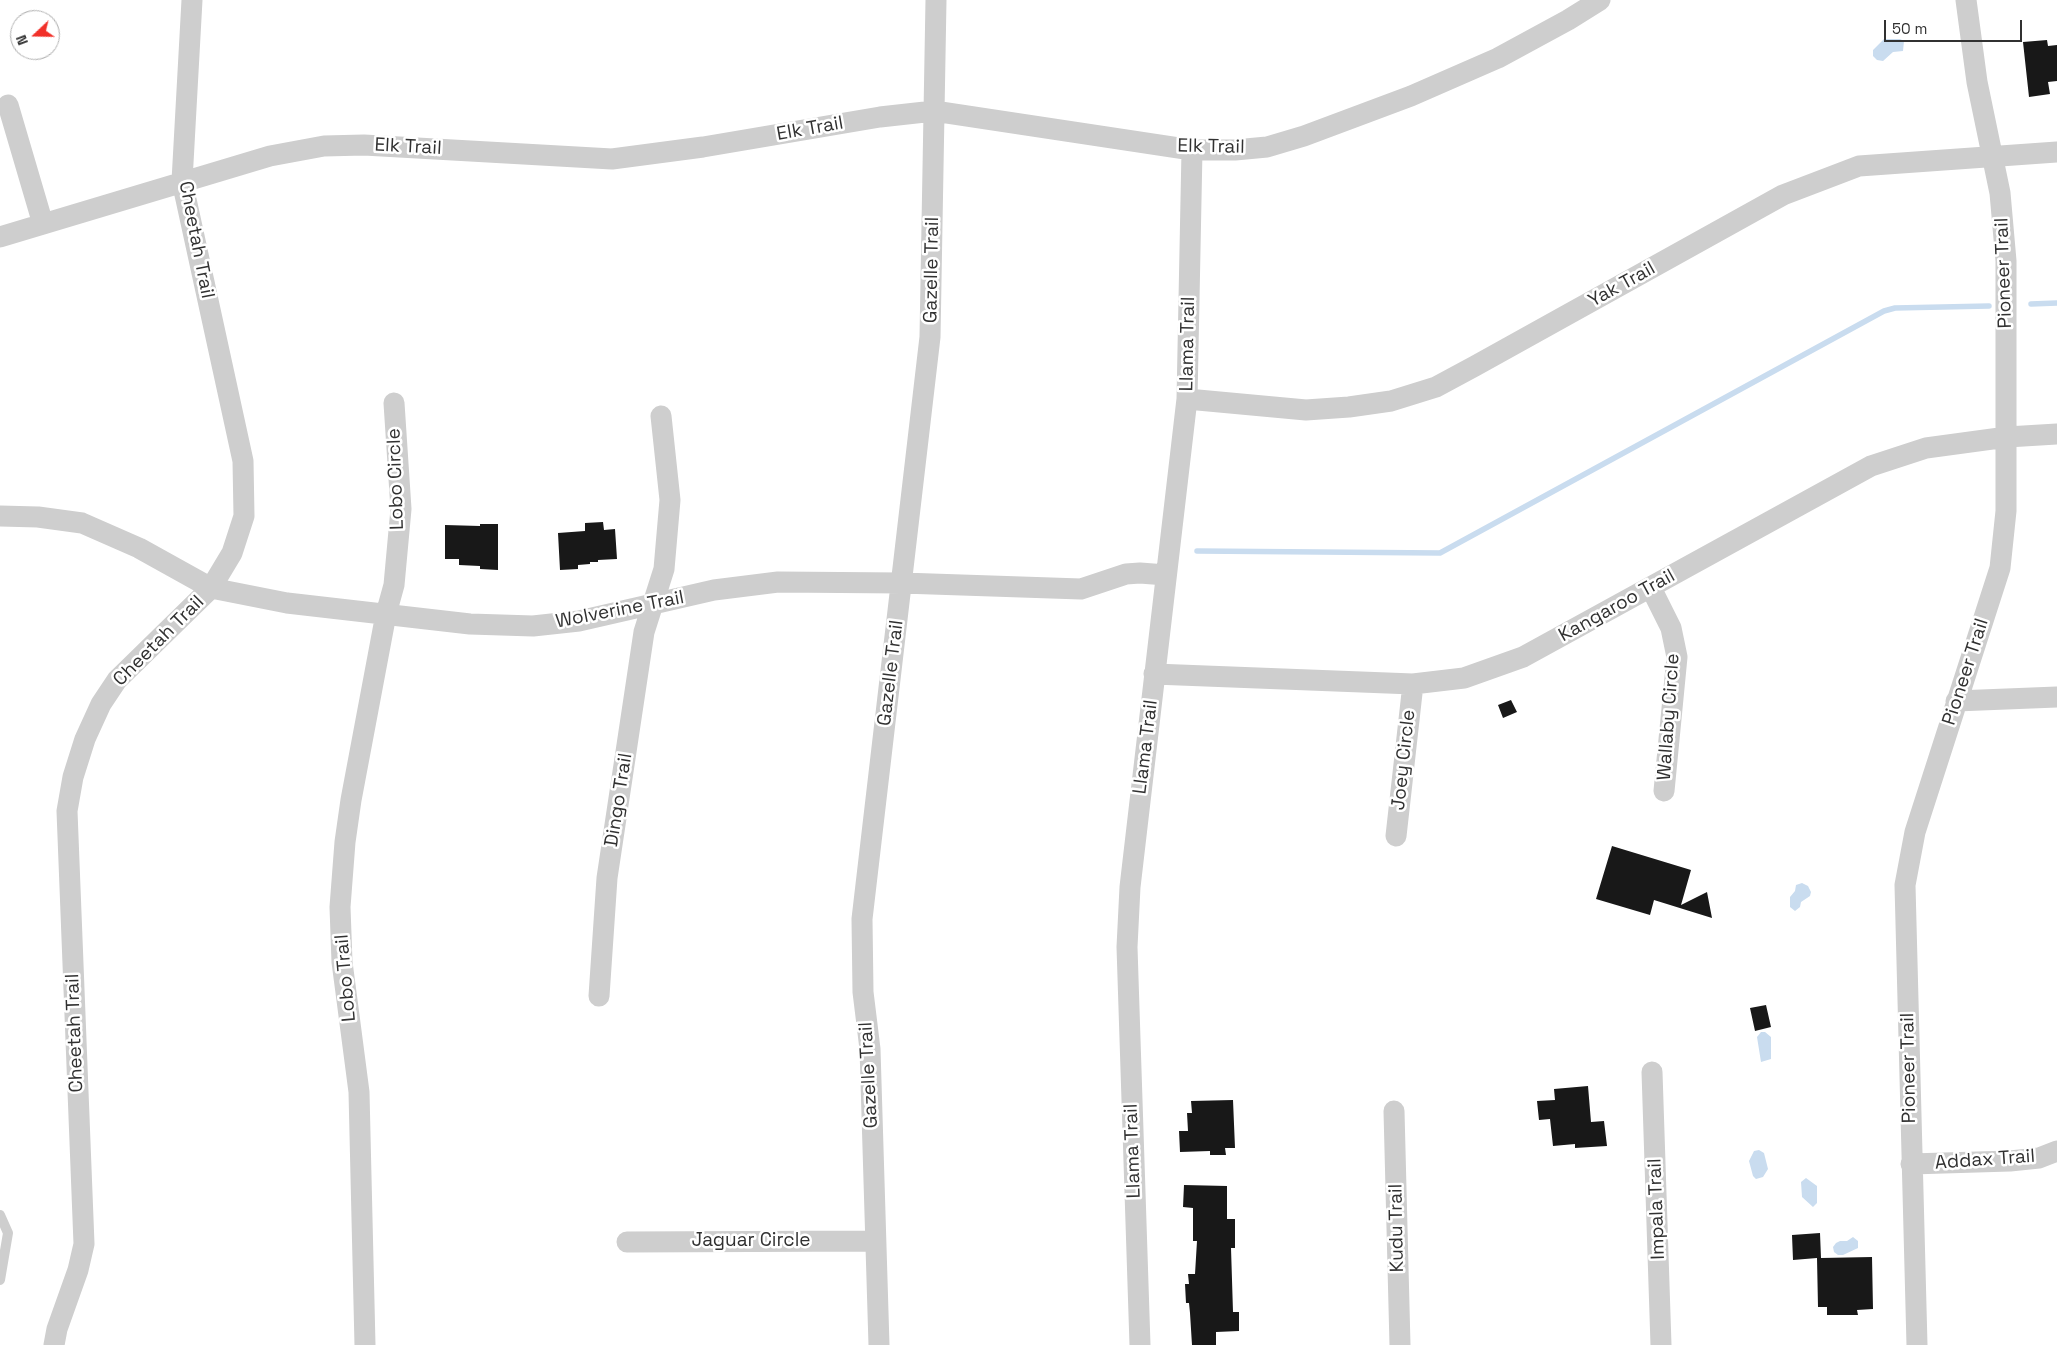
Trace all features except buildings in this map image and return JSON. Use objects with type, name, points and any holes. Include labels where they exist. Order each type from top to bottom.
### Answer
[{"type":"street","name":"Cheetah Trail","points":[[54,1345],[78,1270],[84,1244],[67,810],[73,777],[85,739],[101,704],[117,680],[211,588],[232,553],[244,516],[243,461],[182,181],[192,0]]},
{"type":"street","name":"Gazelle Trail","points":[[879,1345],[870,1049],[863,992],[862,920],[930,336],[936,0]]},
{"type":"street","name":"Elk Trail","points":[[0,237],[270,156],[324,146],[364,145],[612,159],[703,147],[880,117],[934,111],[1192,150],[1236,150],[1267,147],[1304,136],[1412,96],[1498,58],[1568,20],[1600,0]]},
{"type":"street","name":"Pioneer Trail","points":[[1917,1345],[1905,885],[1915,832],[2000,568],[2006,511],[2008,436],[2006,261],[2000,193],[1977,82],[1966,0]]},
{"type":"street","points":[[8,105],[43,224]]},
{"type":"street","name":"Llama Trail","points":[[1140,1345],[1127,946],[1130,887],[1187,399],[1192,150]]},
{"type":"street","name":"Yak Trail","points":[[1187,399],[1306,410],[1349,407],[1391,401],[1436,386],[1475,366],[1783,195],[1859,166],[1993,155],[2057,152]]},
{"type":"street","name":"Lobo Circle","points":[[386,614],[394,585],[401,509],[394,404]]},
{"type":"street","name":"Dingo Trail","points":[[598,996],[607,878],[644,632],[664,569],[670,500],[661,416]]},
{"type":"street","name":"Kangaroo Trail","points":[[1154,674],[1413,684],[1464,678],[1523,658],[1871,466],[1926,448],[2008,436],[2057,434]]},
{"type":"street","name":"Wolverine Trail","points":[[0,516],[38,516],[82,523],[139,548],[211,588],[287,603],[470,624],[533,626],[579,622],[714,590],[778,582],[902,583],[1081,589],[1126,574],[1140,572],[1166,574]]},
{"type":"street","name":"Wallaby Circle","points":[[1651,588],[1671,628],[1677,657],[1664,791]]},
{"type":"street","name":"Lobo Trail","points":[[365,1345],[359,1092],[342,962],[340,907],[345,842],[351,800],[386,614]]},
{"type":"street","name":"Joey Circle","points":[[1396,836],[1413,684]]},
{"type":"street","points":[[1956,701],[2057,697]]},
{"type":"street","name":"Impala Trail","points":[[1652,1072],[1661,1345]]},
{"type":"street","name":"Kudu Trail","points":[[1394,1111],[1400,1345]]},
{"type":"street","name":"Addax Trail","points":[[1911,1164],[2010,1161],[2039,1158],[2057,1151]]},
{"type":"street","name":"Jaguar Circle","points":[[627,1242],[875,1241]]},
{"type":"lane","points":[[0,1215],[8,1233],[0,1280]]},
{"type":"water","points":[[1884,39],[1900,39],[1904,41],[1903,51],[1893,52],[1883,61],[1877,60],[1873,56],[1873,50]]},
{"type":"water","points":[[1802,883],[1808,886],[1811,892],[1810,896],[1801,902],[1800,907],[1795,911],[1790,907],[1790,897],[1795,891],[1796,885]]},
{"type":"water","points":[[1761,1032],[1765,1032],[1771,1037],[1771,1059],[1761,1062],[1757,1037]]},
{"type":"water","points":[[1759,1150],[1764,1153],[1768,1169],[1763,1177],[1756,1179],[1753,1176],[1749,1161],[1754,1151]]},
{"type":"water","points":[[1806,1178],[1817,1186],[1817,1203],[1813,1207],[1802,1197],[1801,1182]]},
{"type":"water","points":[[1853,1237],[1858,1241],[1858,1248],[1843,1255],[1838,1255],[1834,1252],[1833,1247],[1836,1243],[1847,1241]]},
{"type":"waterway","points":[[2031,304],[2057,303]]},
{"type":"waterway","points":[[1197,551],[1440,553],[1884,311],[1895,308],[1989,306]]}]
